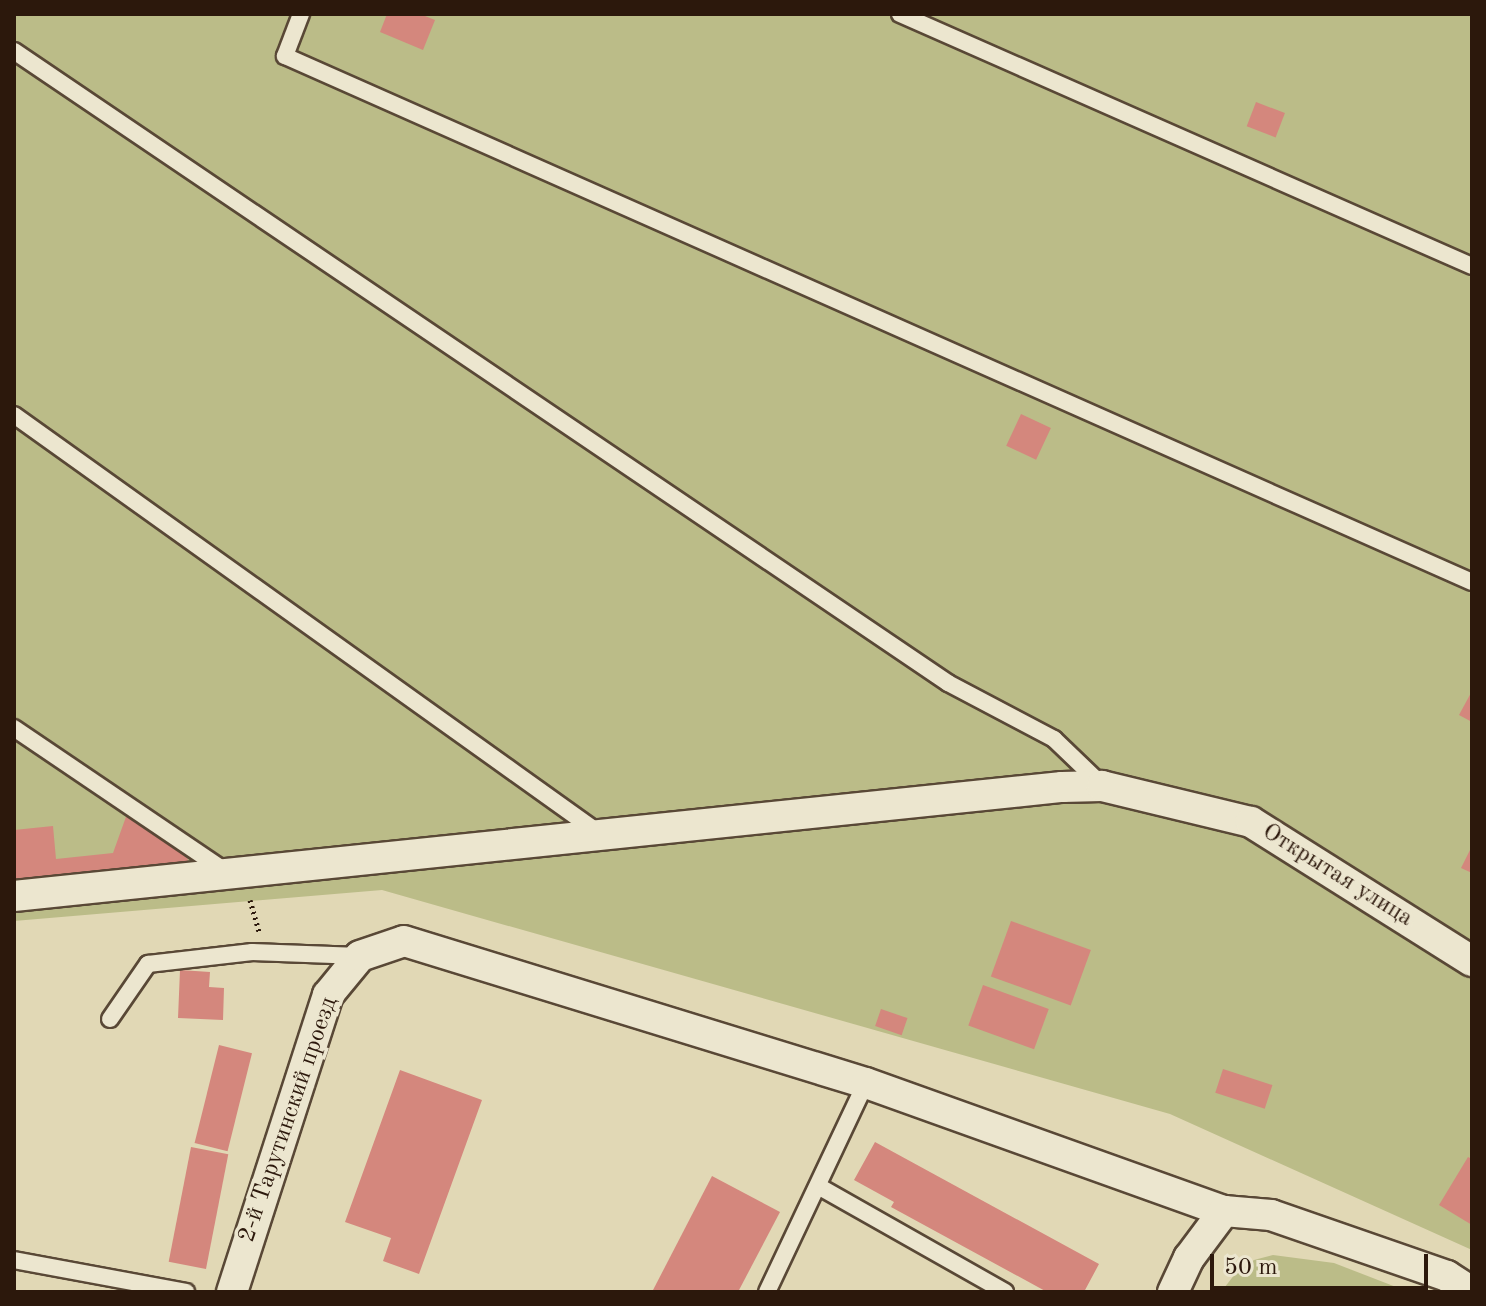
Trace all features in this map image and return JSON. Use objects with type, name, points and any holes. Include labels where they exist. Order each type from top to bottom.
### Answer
[{"type":"street","name":"Открытая улица","points":[[14,896],[1062,787],[1102,786],[1251,822],[1472,961]]},
{"type":"street","points":[[360,956],[404,941],[866,1083],[1224,1211],[1271,1215],[1447,1276],[1472,1292]]},
{"type":"street","name":"2-й Тарутинский проезд","points":[[232,1292],[328,995],[360,956]]},
{"type":"street","points":[[1173,1292],[1189,1258],[1224,1211]]},
{"type":"lane","points":[[301,14],[285,56],[1472,582]]},
{"type":"lane","points":[[900,14],[1472,266]]},
{"type":"lane","points":[[14,51],[948,683],[1054,739],[1102,786]]},
{"type":"lane","points":[[14,415],[601,834]]},
{"type":"lane","points":[[14,728],[232,875]]},
{"type":"lane","points":[[110,1019],[148,964],[252,952],[360,956]]},
{"type":"lane","points":[[767,1292],[866,1083]]},
{"type":"lane","points":[[818,1186],[1005,1292]]},
{"type":"lane","points":[[14,1260],[186,1292]]},
{"type":"green space","points":[[14,14],[1472,14],[1472,1250],[1170,1114],[382,890],[14,921]]},
{"type":"green space","points":[[1273,1255],[1334,1263],[1409,1292],[1221,1292],[1235,1274],[1254,1260]]},
{"type":"building","points":[[387,14],[420,14],[435,20],[423,50],[380,32]]},
{"type":"building","points":[[1256,102],[1285,113],[1276,137],[1247,126]]},
{"type":"building","points":[[1021,414],[1051,428],[1036,460],[1006,446]]},
{"type":"building","points":[[1472,691],[1472,722],[1459,715]]},
{"type":"building","points":[[127,814],[187,854],[189,870],[14,886],[14,830],[53,826],[56,859],[113,853]]},
{"type":"building","points":[[1472,846],[1472,873],[1461,868]]},
{"type":"building","points":[[1011,921],[1091,950],[1071,1006],[991,976]]},
{"type":"building","points":[[180,970],[210,972],[209,987],[224,988],[223,1020],[178,1018]]},
{"type":"building","points":[[983,985],[1049,1009],[1034,1049],[968,1025]]},
{"type":"building","points":[[881,1009],[907,1018],[902,1035],[875,1026]]},
{"type":"building","points":[[219,1045],[252,1053],[228,1151],[195,1143]]},
{"type":"building","points":[[1223,1069],[1272,1085],[1265,1109],[1215,1093]]},
{"type":"building","points":[[400,1070],[482,1100],[419,1274],[383,1261],[391,1238],[345,1222]]},
{"type":"building","points":[[875,1142],[1099,1264],[1084,1292],[1047,1292],[891,1207],[894,1202],[854,1180]]},
{"type":"building","points":[[191,1147],[228,1154],[206,1269],[169,1262]]},
{"type":"building","points":[[1468,1157],[1472,1159],[1472,1225],[1439,1205]]},
{"type":"building","points":[[712,1176],[780,1212],[738,1292],[652,1292]]}]
